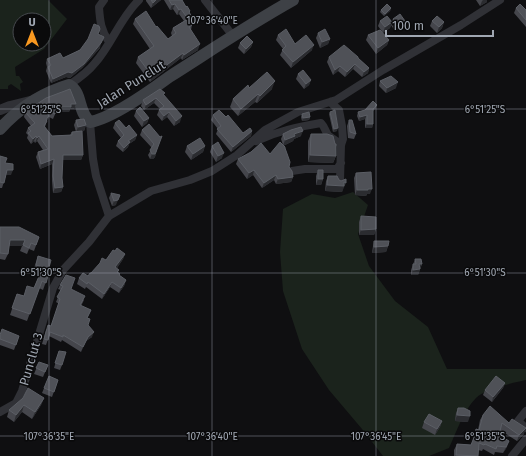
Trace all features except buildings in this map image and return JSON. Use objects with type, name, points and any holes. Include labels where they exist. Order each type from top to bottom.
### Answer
[{"type":"main road","name":"Jalan Punclut","points":[[69,85],[74,88],[77,94],[84,117],[90,122],[100,120],[138,98],[233,36],[293,0]]},
{"type":"main road","points":[[0,129],[19,110],[55,89],[69,85]]},
{"type":"street","points":[[104,0],[99,7],[100,18],[102,32],[109,42]]},
{"type":"street","points":[[69,85],[82,76],[95,63],[130,8],[139,0]]},
{"type":"street","points":[[205,0],[233,36]]},
{"type":"street","points":[[90,122],[96,176],[108,216],[151,192],[190,180],[212,171],[237,155],[265,130],[288,117],[336,100],[500,0]]},
{"type":"street","points":[[0,110],[35,100]]},
{"type":"street","points":[[330,102],[339,110],[343,139],[341,145],[340,181]]},
{"type":"street","points":[[248,145],[270,134],[293,127],[321,123],[328,135],[338,141],[341,145]]},
{"type":"street","points":[[292,172],[305,169],[337,169],[341,164]]},
{"type":"street","name":"Punclut 3","points":[[0,412],[16,402],[22,392],[50,297],[63,270],[89,242],[108,216]]},
{"type":"street","points":[[526,411],[518,421],[526,428]]},
{"type":"street","points":[[512,456],[526,439]]},
{"type":"shaded area","points":[[0,0],[48,0],[67,19],[52,39],[52,12],[12,12],[12,52],[39,52],[15,67],[16,76],[19,76],[23,82],[20,84],[21,91],[11,84],[8,86],[8,89],[0,89]]},
{"type":"shaded area","points":[[353,192],[368,205],[358,234],[369,266],[395,301],[428,327],[447,369],[526,369],[526,380],[492,389],[476,398],[467,409],[449,448],[429,456],[383,456],[329,390],[302,349],[283,291],[280,252],[283,209],[312,194],[335,198]]}]
